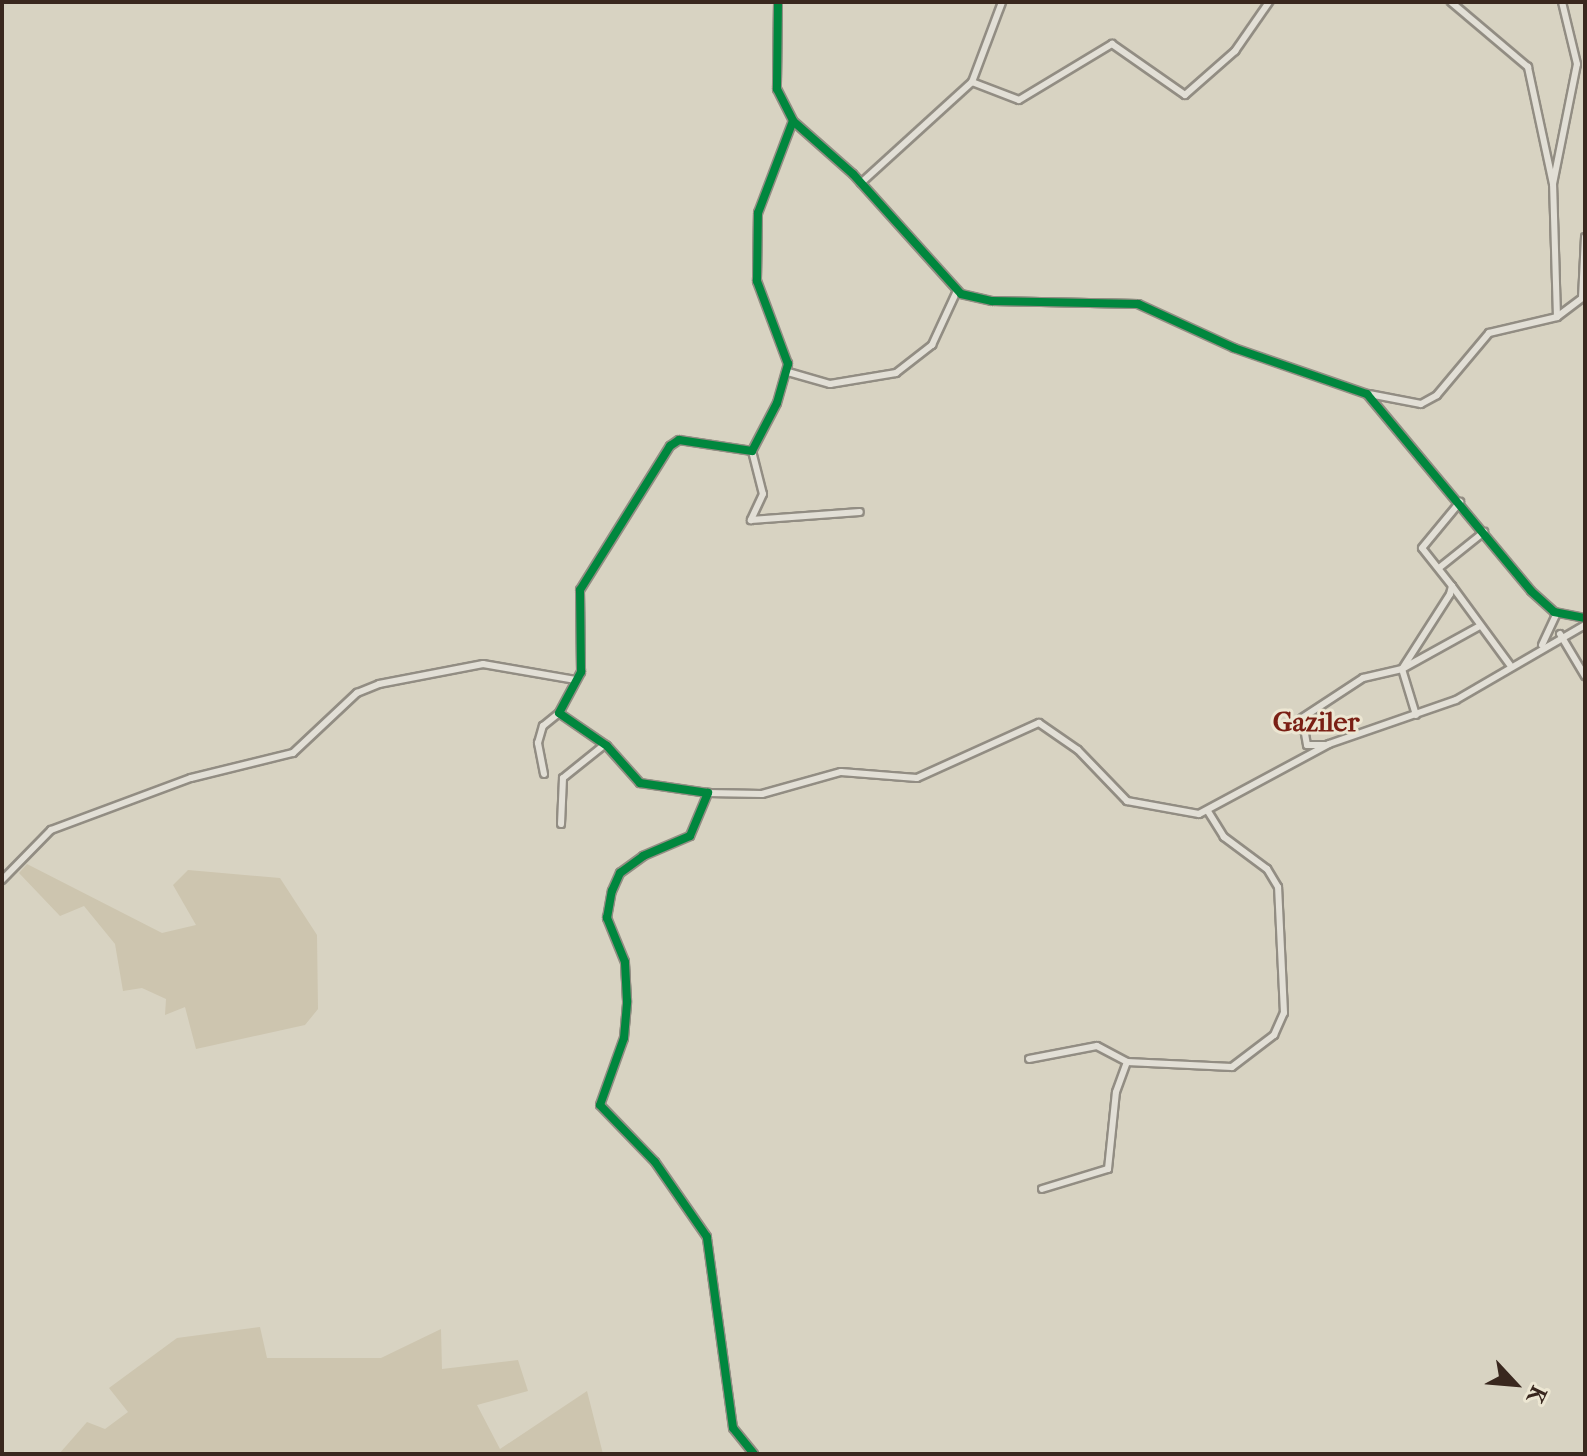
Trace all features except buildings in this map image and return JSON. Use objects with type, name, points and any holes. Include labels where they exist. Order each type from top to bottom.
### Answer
[{"type":"street","points":[[778,2],[777,89],[793,121],[861,183],[957,291],[992,301],[1138,304],[1234,348],[1367,394],[1421,404],[1437,395],[1489,333],[1557,317],[1582,298],[1585,237]]},
{"type":"street","points":[[861,183],[972,82],[1002,2]]},
{"type":"street","points":[[972,82],[1019,100],[1112,44],[1185,95],[1235,51],[1269,2]]},
{"type":"street","points":[[1451,2],[1528,67],[1553,184],[1557,317]]},
{"type":"street","points":[[1553,184],[1577,64],[1562,2]]},
{"type":"street","points":[[793,121],[758,213],[757,281],[788,372],[752,451],[763,494],[751,520],[860,512]]},
{"type":"street","points":[[788,372],[830,384],[896,373],[932,345],[957,291]]},
{"type":"street","points":[[1367,394],[1557,613],[1585,618]]},
{"type":"street","points":[[544,774],[538,743],[543,726],[559,713],[576,680],[580,590],[670,446],[679,440],[752,451]]},
{"type":"street","points":[[1460,502],[1422,548],[1452,586],[1478,627],[1510,665]]},
{"type":"street","points":[[1439,568],[1484,532]]},
{"type":"street","points":[[1416,715],[1402,669],[1452,586]]},
{"type":"street","points":[[1542,645],[1557,613]]},
{"type":"street","points":[[559,713],[604,745],[640,783],[708,793],[762,794],[841,772],[917,778],[1039,723],[1078,750],[1127,801],[1208,811],[1329,744],[1416,715],[1510,665],[1560,634],[1585,625]]},
{"type":"street","points":[[1329,744],[1307,745],[1300,737],[1308,711],[1363,678],[1402,669],[1478,627]]},
{"type":"street","points":[[1560,634],[1585,676]]},
{"type":"street","points":[[2,880],[51,830],[191,778],[293,753],[357,693],[379,684],[483,664],[576,680]]},
{"type":"street","points":[[561,824],[563,778],[604,745]]},
{"type":"street","points":[[708,793],[690,836],[643,856],[620,873],[612,891],[607,918],[625,962],[627,1001],[624,1038],[600,1105],[655,1162],[707,1237],[733,1428],[754,1454]]},
{"type":"street","points":[[1029,1059],[1097,1046],[1127,1062],[1232,1067],[1274,1035],[1284,1013],[1278,887],[1267,869],[1224,837],[1208,811]]},
{"type":"street","points":[[1042,1189],[1108,1169],[1116,1092],[1127,1062]]},
{"type":"shaded area","points":[[27,864],[162,933],[196,925],[173,885],[188,870],[280,878],[317,935],[318,1009],[305,1025],[196,1049],[185,1007],[165,1015],[166,999],[142,988],[123,991],[115,944],[84,906],[60,916],[19,873]]},
{"type":"shaded area","points":[[260,1327],[267,1358],[381,1358],[441,1329],[442,1369],[518,1360],[528,1391],[477,1405],[500,1449],[587,1391],[603,1454],[59,1454],[87,1422],[105,1429],[128,1412],[109,1388],[177,1338]]},
{"type":"cycle path","points":[[778,2],[777,89],[793,121],[853,174],[961,294],[992,301],[1138,304],[1234,348],[1367,394],[1531,591],[1554,612],[1585,618]]},
{"type":"cycle path","points":[[754,1454],[733,1428],[707,1237],[655,1162],[600,1105],[624,1038],[627,1001],[625,962],[607,918],[612,891],[620,873],[643,856],[690,836],[708,793],[640,783],[607,746],[559,713],[581,672],[580,590],[670,446],[679,440],[752,451],[777,403],[788,364],[757,281],[758,213],[793,121]]},
{"type":"district","name":"Gaziler","points":[[1316,722]]}]
